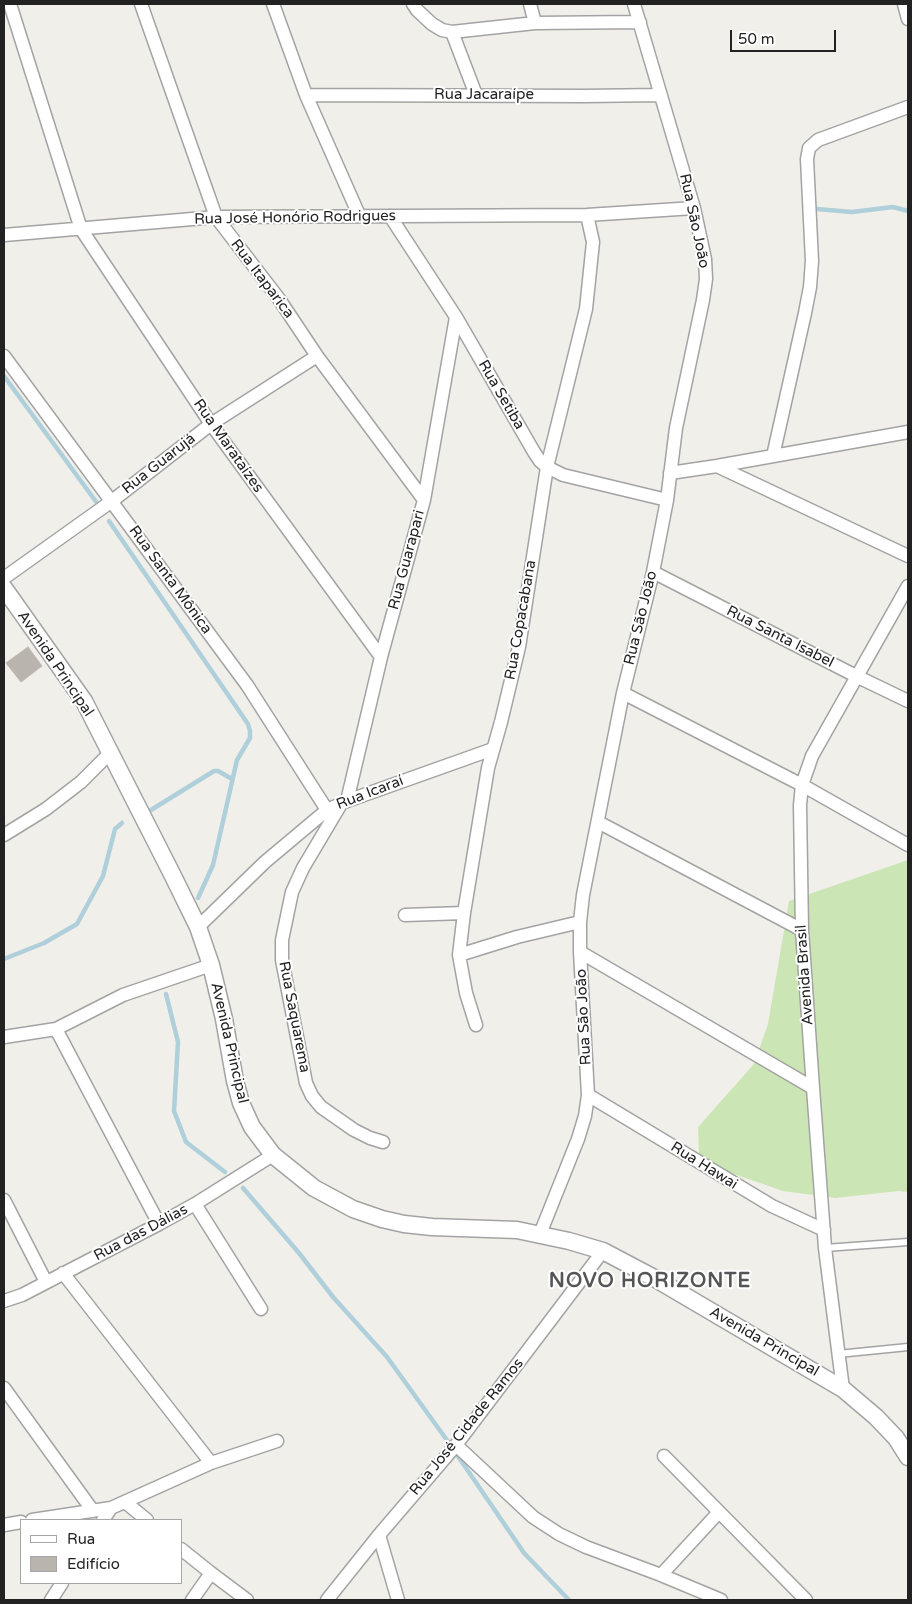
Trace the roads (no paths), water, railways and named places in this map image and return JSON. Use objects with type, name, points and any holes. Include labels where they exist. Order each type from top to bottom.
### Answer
[{"type":"street","name":"Rua Marataízes","points":[[10,4],[81,229],[211,424],[381,658]]},
{"type":"street","name":"Rua Itaparica","points":[[141,4],[216,217],[279,299],[317,356],[424,500]]},
{"type":"street","points":[[273,4],[306,95],[360,215]]},
{"type":"street","points":[[413,4],[423,17],[442,30],[452,32],[535,23],[640,22]]},
{"type":"street","points":[[530,4],[535,23]]},
{"type":"street","name":"Rua São João","points":[[540,1234],[578,1139],[585,1116],[588,1095],[580,952],[580,922],[583,895],[623,693],[653,572],[676,428],[706,279],[705,259],[694,208],[634,4]]},
{"type":"street","points":[[904,4],[908,19]]},
{"type":"street","points":[[452,32],[476,95]]},
{"type":"street","name":"Rua Jacaraípe","points":[[306,95],[662,95]]},
{"type":"street","points":[[773,456],[810,287],[812,261],[807,159],[809,148],[818,140],[908,107]]},
{"type":"street","name":"Rua José Honório Rodrigues","points":[[4,235],[216,217],[587,215],[694,208]]},
{"type":"street","name":"Rua Copacabana","points":[[476,1025],[466,993],[459,955],[464,913],[488,768],[519,647],[547,468],[586,309],[592,264],[592,242],[587,215]]},
{"type":"street","name":"Rua Setiba","points":[[390,216],[456,317],[534,452],[547,468]]},
{"type":"street","name":"Rua Guarapari","points":[[344,802],[424,500],[456,317]]},
{"type":"street","name":"Rua Santa Mônica","points":[[4,356],[247,685],[327,810]]},
{"type":"street","name":"Rua Guarujá","points":[[4,578],[112,500],[211,424],[317,356]]},
{"type":"street","points":[[670,473],[908,432]]},
{"type":"street","points":[[717,466],[908,556]]},
{"type":"street","points":[[547,468],[563,475],[666,500]]},
{"type":"street","name":"Rua Santa Isabel","points":[[653,572],[908,701]]},
{"type":"street","name":"Avenida Brasil","points":[[843,1389],[825,1248],[813,1088],[802,930],[800,805],[802,785],[812,756],[908,586]]},
{"type":"street","name":"Avenida Principal","points":[[4,588],[84,701],[174,876],[198,927],[211,965],[241,1103],[252,1128],[273,1155],[314,1188],[353,1209],[382,1219],[423,1226],[517,1230],[540,1234],[602,1251],[656,1279],[843,1389],[876,1417],[896,1438],[908,1457]]},
{"type":"street","points":[[623,693],[802,785],[908,845]]},
{"type":"street","name":"Rua Icaraí","points":[[198,927],[265,862],[327,810],[344,802],[493,749]]},
{"type":"street","points":[[5,831],[46,809],[81,782],[110,752]]},
{"type":"street","name":"Rua Saquarema","points":[[344,802],[303,868],[292,892],[284,932],[282,960],[306,1083],[312,1096],[321,1106],[354,1130],[383,1142]]},
{"type":"street","points":[[598,822],[802,930]]},
{"type":"street","points":[[405,915],[464,913]]},
{"type":"street","points":[[459,955],[580,922]]},
{"type":"street","points":[[580,952],[813,1088]]},
{"type":"street","points":[[4,1037],[56,1029],[122,994],[211,965]]},
{"type":"street","points":[[56,1029],[159,1224]]},
{"type":"street","name":"Rua Hawai","points":[[588,1095],[772,1206],[824,1230]]},
{"type":"street","name":"Rua das Dálias","points":[[4,1301],[22,1295],[159,1224],[195,1204],[273,1155]]},
{"type":"street","points":[[4,1200],[46,1282]]},
{"type":"street","points":[[195,1204],[261,1309]]},
{"type":"street","name":"Rua José Cidade Ramos","points":[[327,1600],[379,1535],[456,1445],[602,1251]]},
{"type":"street","points":[[63,1273],[211,1463]]},
{"type":"street","points":[[4,1388],[8,1400],[93,1511]]},
{"type":"street","points":[[39,1519],[111,1508],[211,1463],[277,1441]]},
{"type":"street","points":[[456,1445],[533,1517],[559,1534],[586,1547],[721,1600]]},
{"type":"street","points":[[664,1456],[806,1600]]},
{"type":"street","points":[[125,1502],[146,1519]]},
{"type":"street","points":[[104,1519],[111,1508]]},
{"type":"street","points":[[661,1575],[719,1512]]},
{"type":"street","points":[[4,1525],[20,1522]]},
{"type":"street","points":[[379,1535],[398,1600]]},
{"type":"street","points":[[182,1550],[247,1600]]},
{"type":"street","points":[[192,1600],[210,1573]]},
{"type":"street","points":[[51,1600],[61,1584]]},
{"type":"lane","points":[[825,1248],[908,1242]]},
{"type":"lane","points":[[838,1354],[908,1347]]},
{"type":"waterway","points":[[817,209],[852,212],[893,207],[908,211]]},
{"type":"waterway","points":[[4,376],[97,503]]},
{"type":"waterway","points":[[109,521],[248,724],[250,731],[250,738],[237,760],[213,865],[198,898]]},
{"type":"waterway","points":[[151,810],[214,771],[218,771],[232,779]]},
{"type":"waterway","points":[[4,959],[44,943],[77,924],[103,876],[115,829],[122,823]]},
{"type":"waterway","points":[[166,994],[178,1042],[174,1111],[186,1142],[225,1172]]},
{"type":"waterway","points":[[243,1188],[299,1253],[333,1297],[387,1357],[449,1443],[524,1553],[569,1600]]},
{"type":"district","name":"NOVO HORIZONTE","points":[[650,1282]]}]
